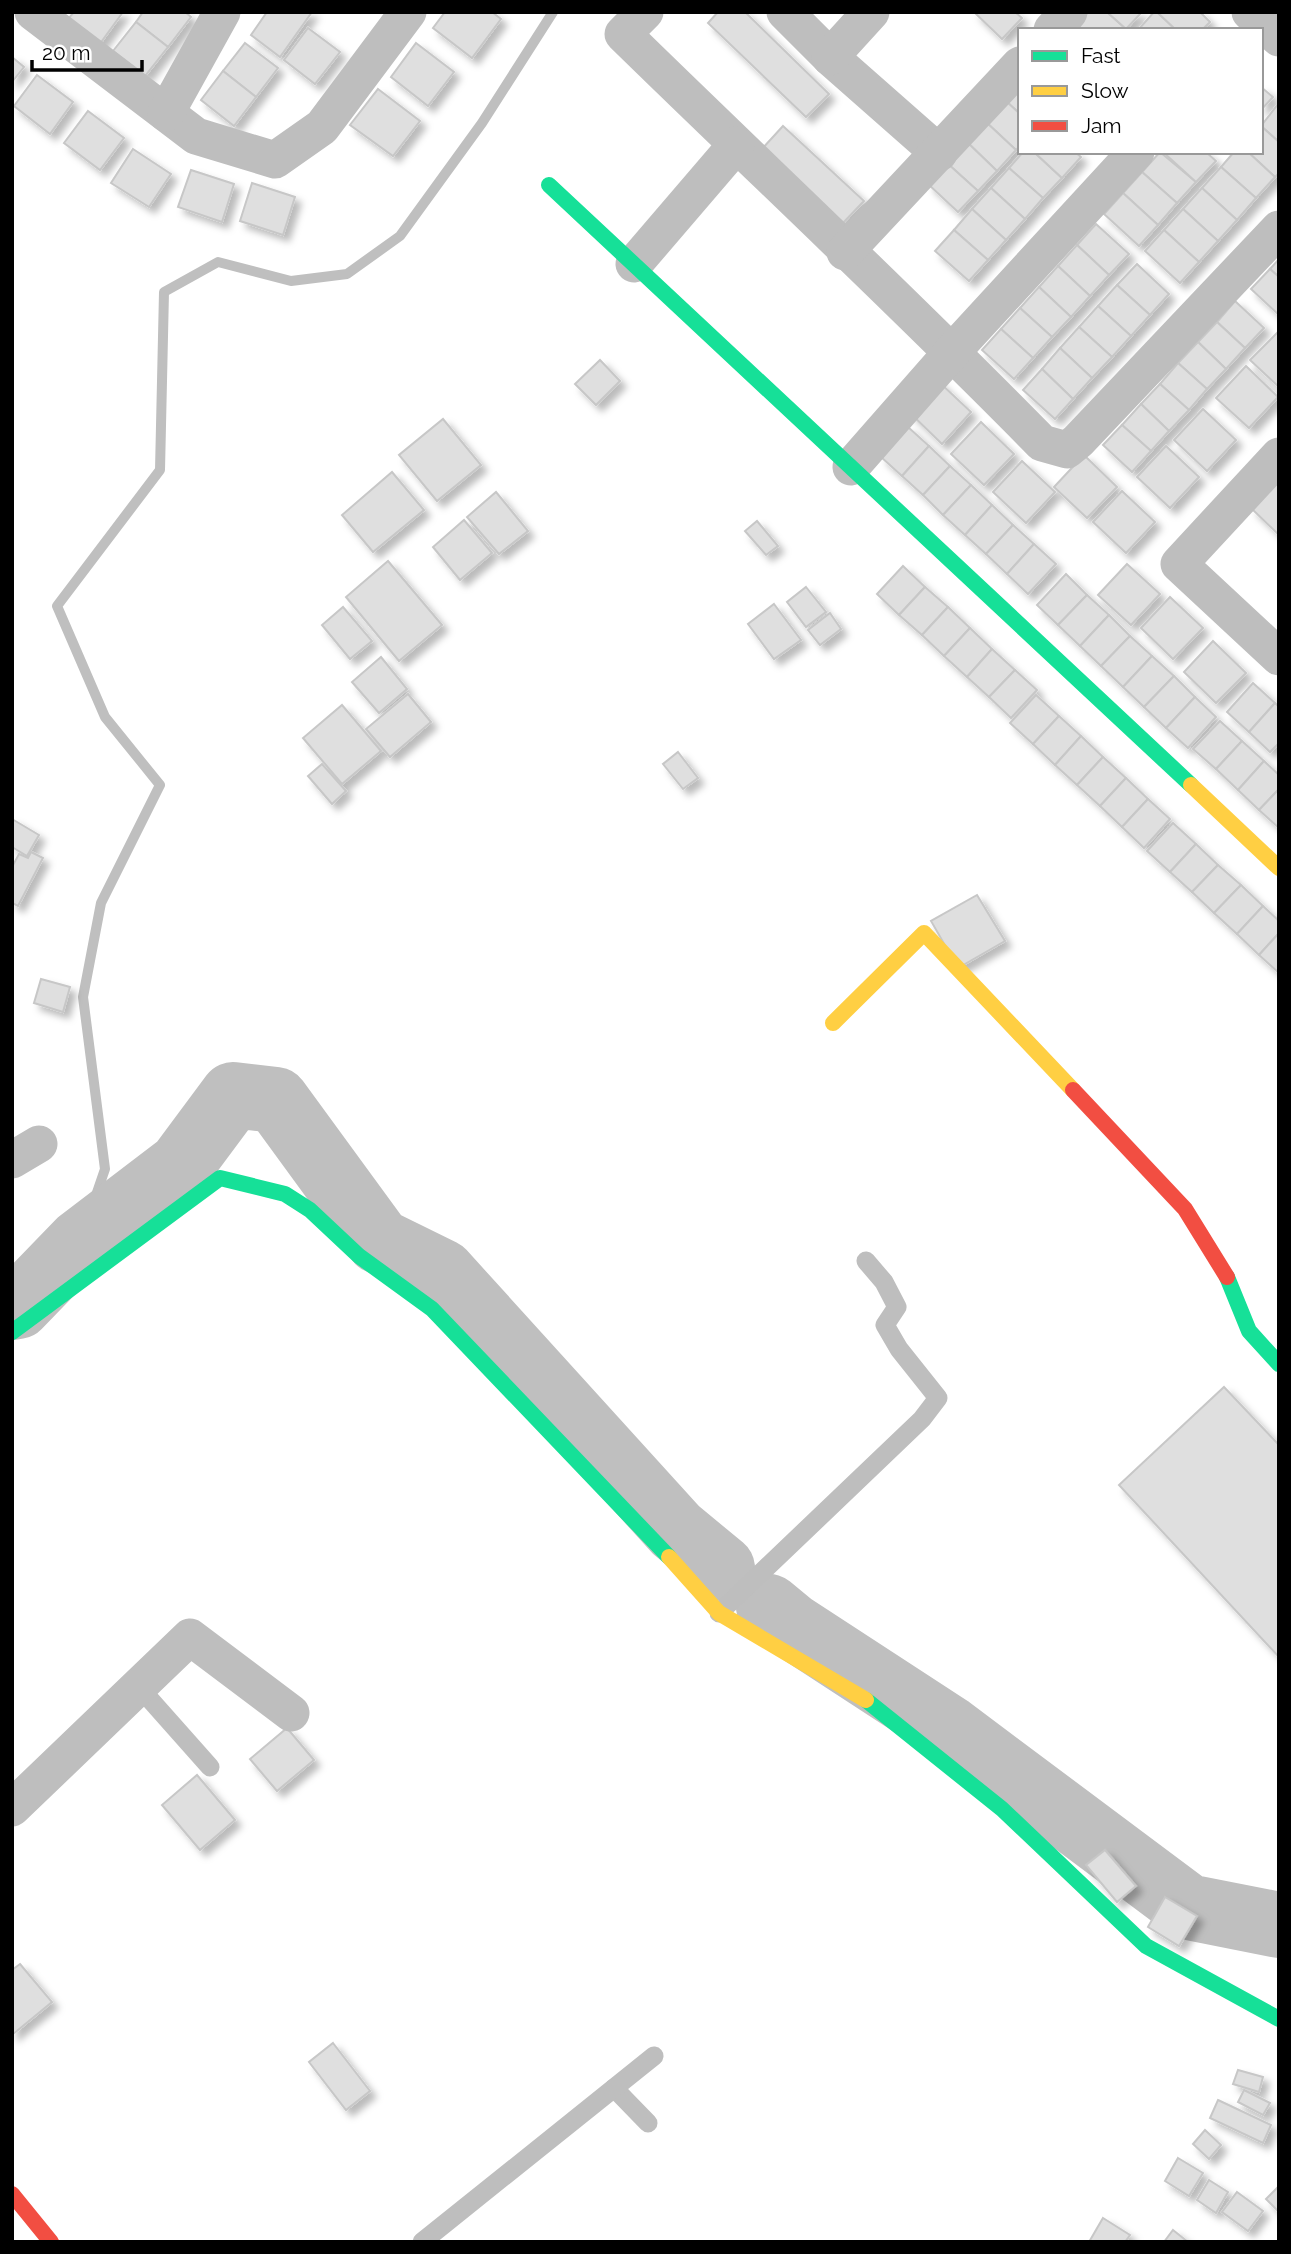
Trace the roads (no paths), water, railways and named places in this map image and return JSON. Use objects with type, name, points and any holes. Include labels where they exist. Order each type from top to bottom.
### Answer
[{"type":"street","points":[[33,12],[196,136],[275,160],[322,127],[408,12]]},
{"type":"street","points":[[166,113],[222,12]]},
{"type":"street","points":[[645,12],[623,34],[845,252],[952,352],[1042,443],[1067,450],[1279,229]]},
{"type":"street","points":[[785,12],[830,57],[939,153]]},
{"type":"street","points":[[830,57],[871,12]]},
{"type":"street","points":[[1054,28],[1069,12]]},
{"type":"street","points":[[845,252],[1018,67]]},
{"type":"street","points":[[634,264],[736,145]]},
{"type":"street","points":[[851,467],[952,352],[1134,154]]},
{"type":"street","points":[[549,185],[1279,868]]},
{"type":"street","points":[[1279,456],[1180,564],[1279,657]]},
{"type":"street","points":[[834,1023],[924,933],[1185,1209],[1233,1286],[1249,1331],[1279,1364]]},
{"type":"street","points":[[12,1129],[39,1144],[12,1160]]},
{"type":"street","points":[[12,1332],[62,1299],[176,1206],[220,1178],[285,1194],[310,1210],[359,1256],[432,1309],[634,1518],[719,1613],[877,1707],[1002,1809],[1146,1946],[1279,2019]]},
{"type":"street","points":[[12,1808],[190,1637],[292,1713]]},
{"type":"street","points":[[12,2194],[51,2242]]},
{"type":"lane","points":[[719,1613],[922,1419],[938,1398],[899,1349],[885,1325],[897,1307],[884,1282],[866,1261]]},
{"type":"lane","points":[[139,1686],[210,1767]]},
{"type":"lane","points":[[422,2242],[654,2056]]},
{"type":"lane","points":[[614,2088],[648,2123]]},
{"type":"waterway","points":[[80,1242],[105,1169],[83,997],[101,903],[160,785],[105,717],[57,606],[160,470],[164,292],[218,262],[291,281],[347,274],[400,236],[482,123],[553,12]]},
{"type":"waterway","points":[[12,1307],[18,1306],[80,1242],[181,1165],[233,1095],[276,1100],[379,1241],[442,1272],[676,1530],[722,1568]]},
{"type":"waterway","points":[[769,1607],[792,1626],[950,1729],[1188,1907],[1279,1925]]}]
